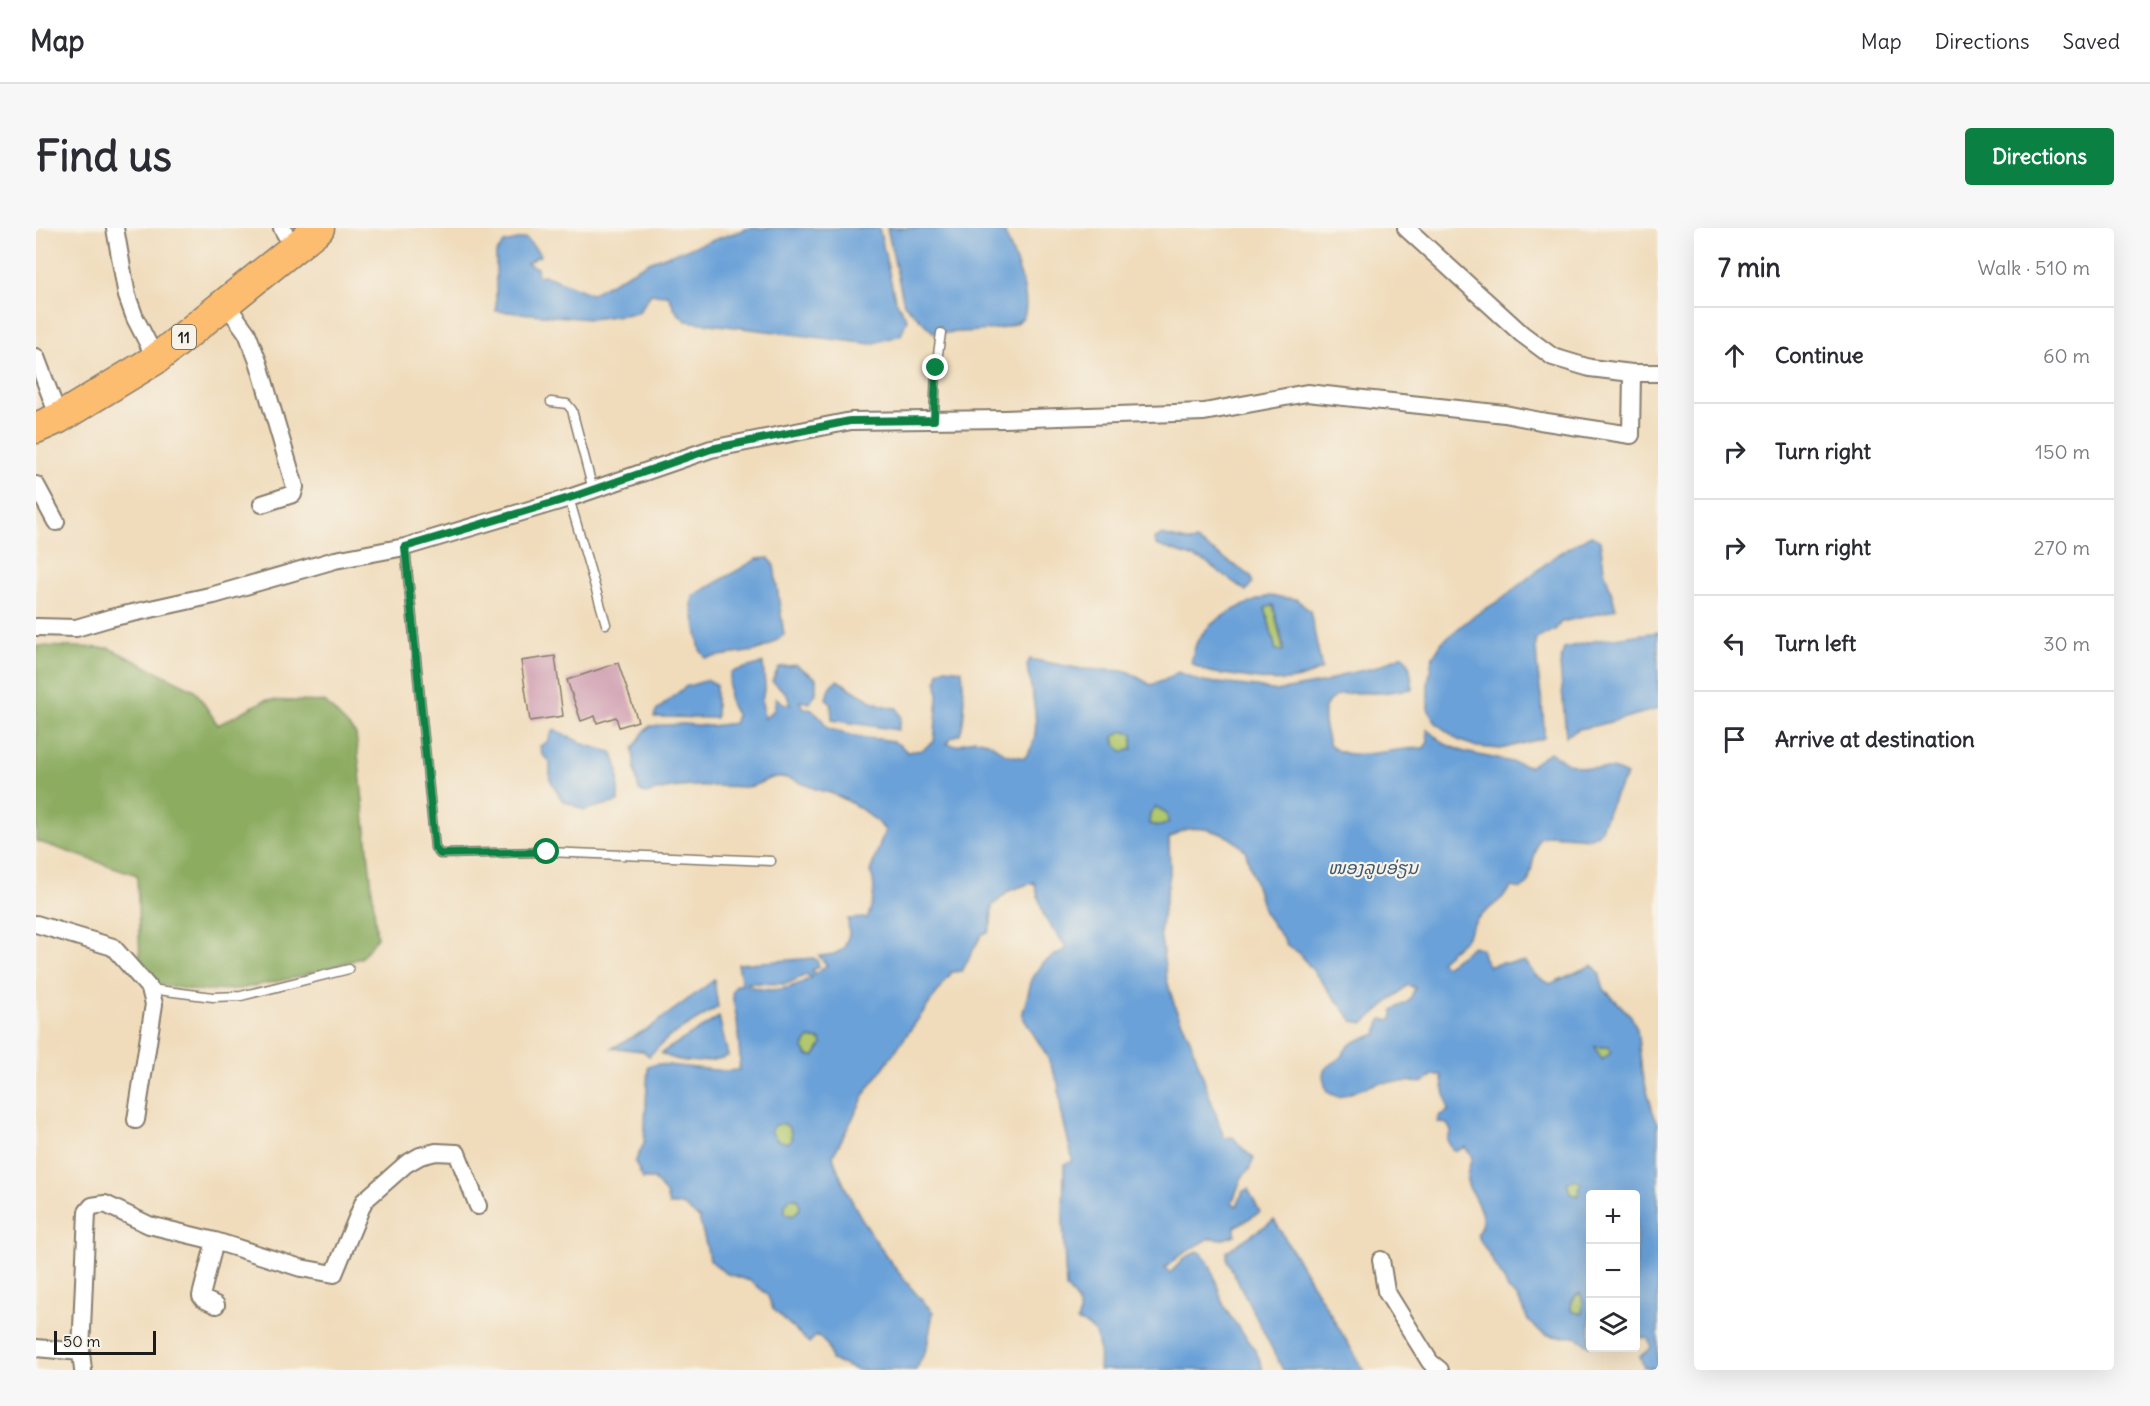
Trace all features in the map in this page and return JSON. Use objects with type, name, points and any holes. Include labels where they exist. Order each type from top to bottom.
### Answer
[{"type":"highway","name":"11","points":[[48,423],[156,359],[226,304],[288,238],[319,228]]},
{"type":"street","points":[[115,228],[127,296],[135,318],[156,359]]},
{"type":"street","points":[[1406,228],[1522,334],[1553,357],[1590,368],[1632,373],[1658,373]]},
{"type":"street","points":[[226,304],[247,333],[259,364],[295,488],[293,494],[262,504]]},
{"type":"street","points":[[36,357],[48,423]]},
{"type":"street","points":[[36,627],[76,628],[110,618],[214,595],[335,560],[405,547],[569,498],[711,449],[850,421],[1204,412],[1307,393],[1505,414],[1631,435],[1632,373]]},
{"type":"street","points":[[36,485],[56,522]]},
{"type":"street","points":[[36,924],[113,947],[150,989],[154,1004],[136,1120]]},
{"type":"street","points":[[83,1370],[81,1352],[89,1208],[95,1205],[105,1204],[149,1226],[214,1241],[301,1268],[334,1274],[364,1201],[406,1164],[420,1156],[436,1152],[457,1154],[478,1206]]},
{"type":"street","points":[[214,1241],[201,1296],[216,1305]]},
{"type":"street","points":[[1381,1260],[1386,1291],[1430,1362],[1440,1370]]},
{"type":"street","points":[[36,1348],[81,1352]]},
{"type":"lane","points":[[934,420],[936,368],[941,333]]},
{"type":"lane","points":[[551,402],[567,404],[572,410],[593,490]]},
{"type":"lane","points":[[569,498],[606,624]]},
{"type":"lane","points":[[405,547],[435,848],[440,854],[547,852],[771,861]]},
{"type":"lane","points":[[150,989],[213,997],[241,996],[349,969]]},
{"type":"green space","points":[[1273,605],[1283,651],[1276,651],[1265,607]]},
{"type":"green space","points":[[36,646],[109,648],[195,690],[218,725],[265,700],[325,702],[356,734],[377,938],[361,958],[289,979],[239,989],[199,991],[157,984],[140,964],[137,875],[36,841]]},
{"type":"green space","points":[[1122,731],[1133,734],[1132,749],[1123,752],[1115,744],[1114,736]]},
{"type":"green space","points":[[1156,806],[1168,813],[1168,823],[1161,826],[1149,824],[1150,813]]},
{"type":"green space","points":[[809,1038],[821,1040],[822,1044],[815,1056],[808,1056],[803,1049]]},
{"type":"green space","points":[[1609,1046],[1611,1054],[1602,1061],[1594,1047]]},
{"type":"green space","points":[[784,1123],[790,1129],[792,1140],[788,1143],[777,1140],[771,1131],[775,1125]]},
{"type":"green space","points":[[1575,1179],[1581,1183],[1578,1196],[1570,1194],[1567,1182]]},
{"type":"green space","points":[[791,1198],[797,1198],[800,1205],[799,1210],[792,1216],[785,1213],[786,1203]]},
{"type":"green space","points":[[1580,1293],[1583,1301],[1583,1314],[1571,1312],[1573,1301]]},
{"type":"water","points":[[749,228],[879,228],[895,299],[907,319],[901,335],[871,344],[686,321],[676,311],[668,295],[651,294],[638,313],[590,319],[496,311],[496,253],[504,243],[526,238],[541,255],[527,263],[537,268],[538,276],[544,275],[591,294],[651,261]]},
{"type":"water","points":[[887,228],[1003,228],[1025,293],[1025,313],[1021,320],[1011,325],[984,331],[934,333],[904,304]]},
{"type":"water","points":[[1162,535],[1191,542],[1196,540],[1251,576],[1252,584],[1246,591],[1204,561],[1156,545],[1155,538]]},
{"type":"water","points":[[1591,535],[1600,541],[1604,569],[1616,608],[1561,622],[1555,630],[1536,639],[1544,738],[1501,749],[1477,747],[1458,740],[1436,723],[1428,709],[1428,684],[1432,658],[1442,642],[1472,617],[1502,599],[1555,556]]},
{"type":"water","points":[[769,558],[774,566],[784,635],[770,645],[755,651],[706,658],[700,650],[692,606],[693,596],[757,559]]},
{"type":"water","points":[[1269,596],[1296,599],[1310,611],[1322,669],[1310,675],[1277,681],[1210,672],[1191,663],[1197,642],[1212,624],[1240,607]],"holes":[[[1273,605],[1283,651],[1276,650],[1265,608]]]},
{"type":"water","points":[[1658,632],[1658,709],[1579,729],[1566,736],[1560,665],[1564,648],[1599,640]]},
{"type":"water","name":"ໜອງລູບອ່ຽນ","points":[[1403,655],[1409,663],[1413,689],[1381,693],[1354,693],[1338,695],[1332,699],[1324,712],[1324,724],[1329,744],[1339,751],[1350,754],[1371,754],[1424,748],[1428,741],[1427,729],[1445,744],[1465,752],[1530,766],[1550,752],[1574,765],[1585,768],[1612,769],[1627,775],[1616,793],[1599,833],[1591,838],[1549,835],[1538,839],[1528,884],[1521,889],[1512,887],[1477,919],[1465,939],[1440,961],[1445,966],[1473,946],[1482,949],[1483,957],[1489,966],[1526,962],[1535,975],[1550,984],[1592,965],[1599,972],[1604,989],[1631,1016],[1637,1029],[1642,1072],[1658,1123],[1658,1369],[1644,1367],[1640,1356],[1651,1348],[1648,1338],[1640,1337],[1640,1190],[1586,1190],[1586,1343],[1575,1336],[1551,1336],[1538,1330],[1528,1320],[1517,1298],[1508,1290],[1477,1234],[1481,1227],[1481,1213],[1467,1181],[1472,1157],[1465,1147],[1457,1151],[1452,1149],[1447,1140],[1451,1131],[1447,1124],[1437,1122],[1440,1115],[1448,1111],[1442,1075],[1433,1075],[1424,1082],[1375,1084],[1338,1097],[1327,1092],[1323,1078],[1324,1070],[1343,1055],[1352,1043],[1377,1034],[1382,1019],[1389,1020],[1393,1017],[1393,1010],[1409,1001],[1415,988],[1408,985],[1364,1023],[1353,1021],[1299,953],[1287,945],[1264,912],[1245,850],[1228,837],[1208,830],[1188,829],[1169,838],[1170,874],[1160,932],[1167,980],[1175,1007],[1190,1039],[1224,1138],[1233,1137],[1254,1158],[1249,1170],[1242,1177],[1232,1203],[1237,1206],[1243,1191],[1248,1189],[1260,1212],[1235,1227],[1235,1235],[1224,1239],[1210,1238],[1179,1256],[1165,1268],[1170,1273],[1186,1257],[1198,1251],[1203,1255],[1208,1261],[1226,1310],[1256,1352],[1263,1370],[1099,1370],[1099,1348],[1094,1332],[1077,1321],[1078,1303],[1066,1289],[1063,1221],[1064,1164],[1072,1162],[1072,1157],[1061,1110],[1058,1083],[1046,1054],[1022,1016],[1032,979],[1044,962],[1067,948],[1044,917],[1034,882],[1009,891],[992,906],[988,933],[982,934],[962,971],[952,972],[868,1089],[833,1156],[850,1198],[862,1219],[903,1278],[933,1312],[927,1347],[916,1370],[856,1370],[831,1360],[828,1346],[817,1335],[809,1343],[773,1309],[767,1294],[750,1281],[725,1273],[710,1260],[699,1218],[682,1205],[669,1205],[666,1194],[654,1179],[643,1179],[635,1162],[644,1143],[648,1066],[658,1064],[725,1071],[739,1070],[737,1020],[732,994],[736,985],[742,985],[738,964],[814,958],[818,962],[818,967],[812,970],[815,974],[827,965],[819,956],[834,954],[844,949],[849,934],[848,919],[867,918],[874,888],[870,872],[885,830],[847,801],[784,778],[771,778],[751,787],[683,787],[646,794],[639,790],[633,749],[650,726],[683,724],[711,726],[735,723],[736,714],[729,694],[731,672],[763,663],[764,719],[774,710],[776,698],[791,705],[786,693],[772,681],[779,667],[796,665],[816,678],[816,693],[810,703],[800,701],[802,707],[817,714],[827,728],[859,737],[891,741],[907,752],[922,750],[934,741],[938,698],[937,681],[939,672],[945,668],[962,670],[964,702],[960,734],[951,738],[947,744],[958,745],[974,739],[988,742],[1006,754],[1024,758],[1031,749],[1036,726],[1027,665],[1030,659],[1082,669],[1127,671],[1151,685],[1178,672],[1199,681],[1277,691],[1326,682],[1345,674],[1374,668]],"holes":[[[1122,731],[1133,734],[1132,749],[1123,752],[1115,744],[1114,737]],[[1156,807],[1167,813],[1168,823],[1161,826],[1149,824],[1150,813]],[[806,975],[812,977],[797,985],[781,989],[748,986],[748,983],[786,984]],[[809,1038],[821,1040],[822,1045],[815,1056],[808,1056],[803,1049]],[[1595,1047],[1609,1047],[1610,1054],[1602,1060]],[[785,1124],[790,1129],[792,1139],[788,1143],[777,1140],[771,1131],[775,1125]],[[1575,1179],[1581,1183],[1578,1196],[1570,1194],[1567,1183]],[[791,1198],[797,1198],[800,1205],[799,1210],[792,1216],[785,1213],[786,1203]],[[1580,1293],[1583,1301],[1582,1314],[1571,1311],[1572,1302]]]},
{"type":"water","points":[[708,680],[716,684],[716,718],[654,717],[656,711],[685,687]]},
{"type":"water","points":[[837,680],[873,701],[897,708],[901,717],[898,730],[832,720],[831,704],[826,698],[832,684]]},
{"type":"water","points":[[555,730],[586,745],[611,752],[618,770],[618,802],[584,810],[562,800],[550,779],[550,762],[542,754],[540,746],[547,742]]},
{"type":"water","points":[[714,980],[718,1007],[669,1037],[649,1056],[643,1051],[612,1048],[649,1028]]},
{"type":"water","points":[[719,1017],[728,1056],[694,1062],[668,1057],[661,1053]]},
{"type":"water","points":[[1274,1220],[1364,1370],[1283,1370],[1227,1260],[1227,1251]]},
{"type":"building","points":[[555,656],[563,716],[530,721],[521,661]]},
{"type":"building","points":[[618,663],[638,721],[619,727],[616,717],[597,723],[595,716],[581,721],[567,680]]},
{"type":"route","points":[[547,852],[440,854],[435,848],[405,547],[569,498],[711,449],[850,421],[934,420],[936,368]]}]
